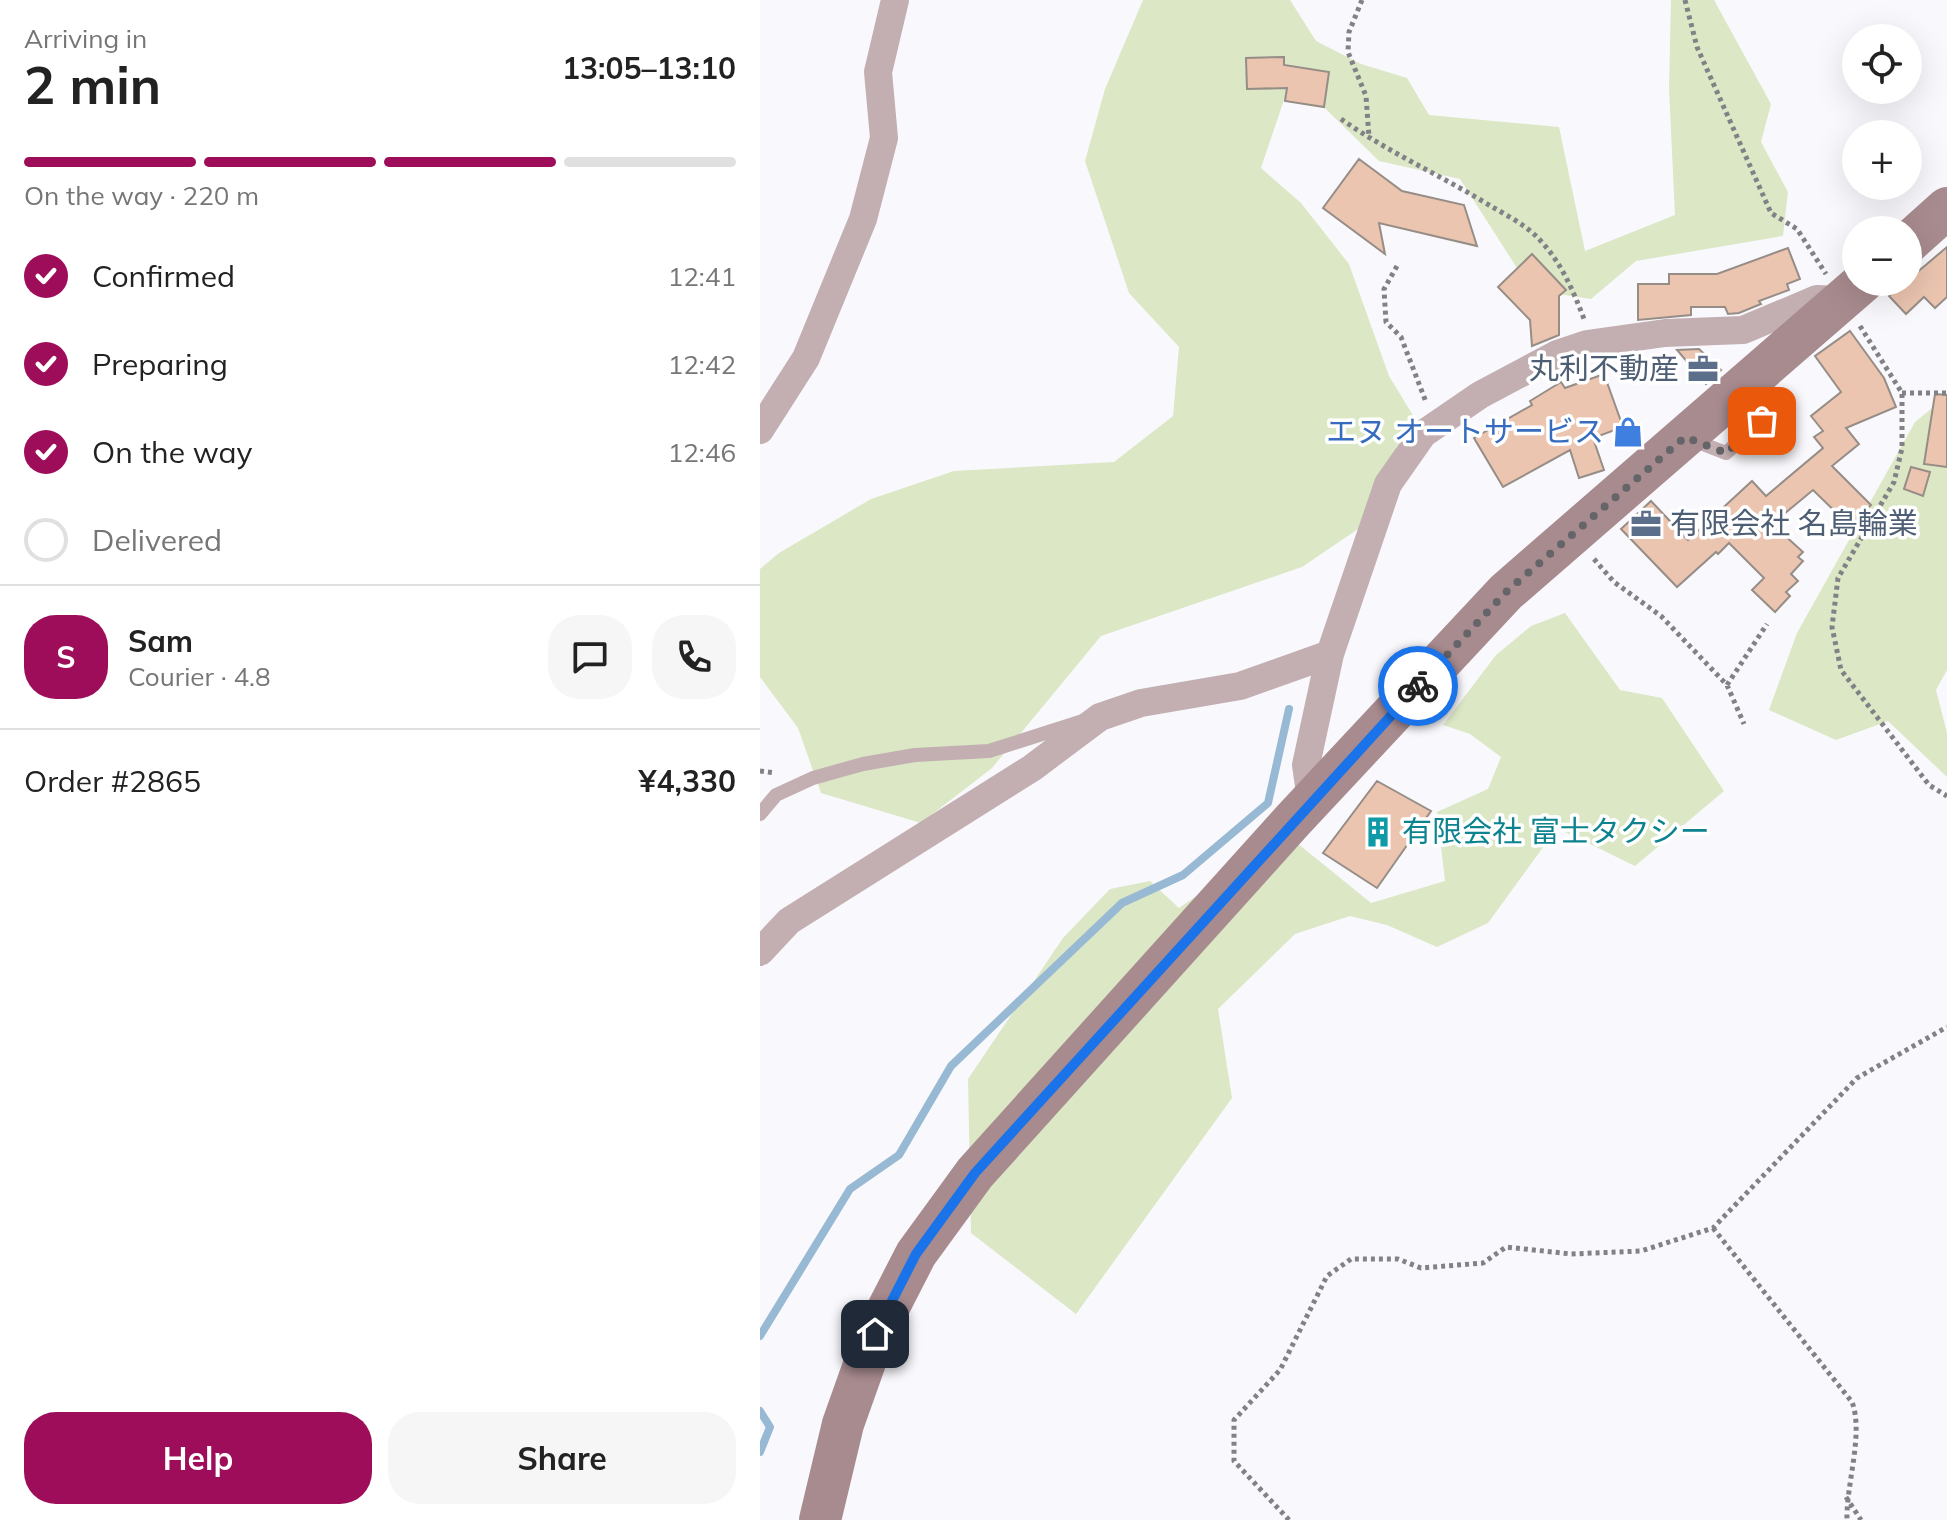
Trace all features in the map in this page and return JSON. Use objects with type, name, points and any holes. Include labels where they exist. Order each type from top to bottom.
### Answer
[{"type":"main road","points":[[1922,230],[1947,208]]},
{"type":"main road","points":[[820,1520],[843,1424],[870,1349],[916,1254],[975,1173],[1311,800],[1506,592],[1847,296]]},
{"type":"street","points":[[760,430],[806,358],[863,219],[884,138],[878,72],[895,0]]},
{"type":"street","points":[[1311,800],[1306,765],[1330,654],[1388,484],[1423,434],[1480,395],[1557,354],[1587,344],[1665,333],[1743,330],[1817,299],[1842,293]]},
{"type":"street","points":[[760,952],[789,921],[1032,768],[1100,717],[1141,703],[1240,686],[1330,654]]},
{"type":"lane","points":[[760,814],[776,795],[813,778],[851,767],[915,755],[989,751],[1071,723],[1100,717]]},
{"type":"path","points":[[1362,0],[1349,32],[1348,52],[1366,96],[1369,138]]},
{"type":"path","points":[[1685,0],[1697,47],[1771,213],[1797,229],[1842,279]]},
{"type":"path","points":[[1341,119],[1369,138],[1459,187],[1537,237],[1555,257],[1571,285],[1585,320],[1587,344]]},
{"type":"path","points":[[1397,266],[1384,289],[1386,322],[1401,337],[1436,425]]},
{"type":"path","points":[[1855,296],[1902,393],[1902,448],[1894,482],[1838,578],[1832,627],[1841,670],[1929,785],[1947,796]]},
{"type":"path","points":[[1902,393],[1947,393]]},
{"type":"path","points":[[1573,534],[1614,582],[1661,616],[1727,685],[1744,724]]},
{"type":"path","points":[[1727,685],[1767,624]]},
{"type":"path","points":[[1289,1520],[1234,1461],[1234,1420],[1280,1370],[1327,1276],[1351,1259],[1398,1259],[1421,1268],[1483,1263],[1506,1247],[1571,1254],[1641,1251],[1713,1228],[1857,1078],[1947,1027]]},
{"type":"path","points":[[1713,1228],[1852,1402],[1858,1416],[1846,1497],[1847,1520]]},
{"type":"path","points":[[1846,1497],[1861,1520]]},
{"type":"green space","points":[[1143,0],[1290,0],[1316,41],[1361,64],[1407,78],[1429,115],[1559,127],[1585,251],[1675,215],[1669,89],[1671,0],[1714,0],[1771,104],[1761,142],[1788,192],[1783,236],[1636,261],[1591,299],[1531,290],[1460,179],[1379,161],[1292,76],[1261,168],[1301,203],[1349,264],[1389,376],[1417,422],[1396,447],[1389,508],[1302,567],[1101,636],[992,768],[921,823],[821,793],[798,728],[760,677],[760,569],[779,553],[871,499],[954,471],[1114,462],[1173,416],[1179,347],[1129,293],[1085,161],[1105,89]]},
{"type":"green space","points":[[1947,396],[1947,670],[1936,690],[1947,733],[1947,777],[1888,721],[1836,740],[1769,710],[1797,633],[1915,422]]},
{"type":"green space","points":[[1565,613],[1620,690],[1662,698],[1724,791],[1635,866],[1557,828],[1488,923],[1437,947],[1387,925],[1350,916],[1295,934],[1218,1009],[1232,1098],[1076,1314],[971,1233],[968,1079],[1063,938],[1110,889],[1150,881],[1179,908],[1286,834],[1371,903],[1445,881],[1437,812],[1488,789],[1501,757],[1470,734],[1443,725],[1496,655],[1531,626]]},
{"type":"building","points":[[1284,57],[1284,65],[1329,72],[1324,107],[1285,101],[1287,88],[1247,89],[1246,58]]},
{"type":"building","points":[[1359,159],[1402,191],[1464,205],[1477,246],[1379,223],[1385,254],[1323,208]]},
{"type":"building","points":[[1947,247],[1947,297],[1935,308],[1924,297],[1906,314],[1889,296],[1922,296],[1922,268]]},
{"type":"building","points":[[1788,248],[1800,279],[1787,284],[1789,290],[1759,301],[1761,304],[1739,313],[1728,314],[1725,307],[1691,307],[1691,315],[1638,320],[1638,284],[1669,284],[1669,274],[1717,274]]},
{"type":"building","points":[[1532,254],[1566,290],[1559,296],[1559,335],[1532,346],[1530,320],[1498,287]]},
{"type":"building","points":[[1850,331],[1884,378],[1896,407],[1846,428],[1859,444],[1832,466],[1871,505],[1850,526],[1813,490],[1772,524],[1803,552],[1798,557],[1803,561],[1791,574],[1798,581],[1786,592],[1790,596],[1775,612],[1752,590],[1764,578],[1729,543],[1677,587],[1621,529],[1651,501],[1688,540],[1752,481],[1766,496],[1823,448],[1814,437],[1823,431],[1811,416],[1841,392],[1815,356]]},
{"type":"building","name":"丸利不動産","points":[[1699,349],[1721,370],[1706,384],[1677,350]]},
{"type":"building","points":[[1604,374],[1623,427],[1593,438],[1604,470],[1579,478],[1570,450],[1503,487],[1474,438],[1532,405],[1530,401],[1561,382],[1565,388]]},
{"type":"building","points":[[1935,394],[1947,395],[1947,467],[1924,464]]},
{"type":"building","points":[[1911,467],[1930,472],[1923,496],[1904,489]]},
{"type":"building","name":"有限会社 富士タクシー","points":[[1377,781],[1431,811],[1377,888],[1323,853]]},
{"type":"waterway","points":[[760,1336],[850,1189],[899,1155],[951,1066],[1122,903],[1183,875],[1268,803],[1289,709]]},
{"type":"waterway","points":[[760,1411],[770,1427],[760,1452]]},
{"type":"way so far","points":[[1418,686],[1506,592],[1685,437],[1726,453],[1762,421]]},
{"type":"place","name":"丸利不動産","points":[[1703,369]]},
{"type":"place","name":"エヌ オートサービス","points":[[1628,432]]},
{"type":"place","name":"有限会社 名島輪業","points":[[1646,524]]},
{"type":"place","name":"有限会社 富士タクシー","points":[[1378,832]]},
{"type":"route","points":[[875,1334],[916,1254],[975,1173],[1311,800],[1418,686]]}]
